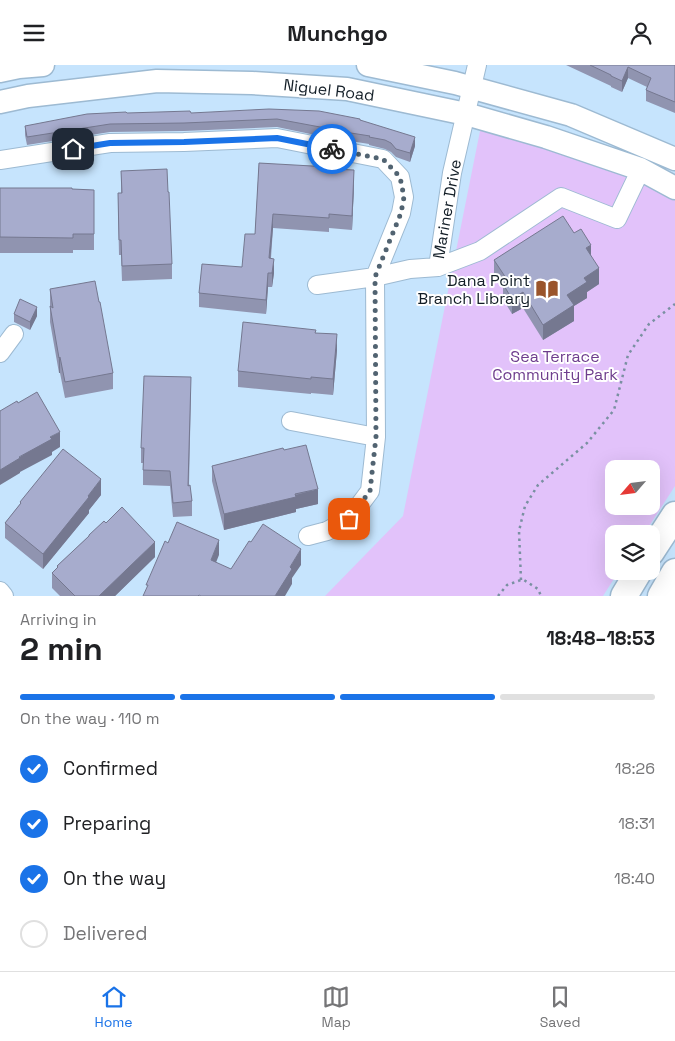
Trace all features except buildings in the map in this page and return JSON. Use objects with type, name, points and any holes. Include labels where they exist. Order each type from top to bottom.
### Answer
[{"type":"highway","points":[[660,538],[675,515]]},
{"type":"highway","points":[[660,596],[675,572]]},
{"type":"highway","points":[[624,596],[634,580]]},
{"type":"main road","points":[[0,71],[43,65]]},
{"type":"main road","name":"Niguel Road","points":[[368,65],[472,88],[571,115],[675,159]]},
{"type":"main road","name":"Niguel Road","points":[[0,102],[28,96],[157,81],[252,83],[347,89],[466,114],[546,137],[640,169],[675,188]]},
{"type":"street","name":"Mariner Drive","points":[[317,285],[375,277],[410,269],[438,267],[452,173],[477,65]]},
{"type":"street","points":[[0,160],[110,143],[277,138],[383,159],[400,177],[404,197],[401,213],[375,277],[376,437],[370,491],[349,519],[327,531],[308,537]]},
{"type":"street","points":[[438,267],[480,251],[561,197],[617,219],[640,169]]},
{"type":"street","points":[[0,353],[14,334]]},
{"type":"street","points":[[291,421],[376,437]]},
{"type":"street","points":[[0,591],[4,596]]},
{"type":"path","points":[[521,580],[519,531],[525,506],[538,485],[587,443],[614,410],[628,355],[649,324],[675,304]]},
{"type":"path","points":[[498,596],[506,585],[521,580],[538,589],[541,596]]},
{"type":"green space","name":"Sea Terrace Community Park","points":[[481,126],[605,162],[675,199],[675,486],[660,509],[660,460],[605,460],[605,515],[656,515],[650,525],[605,525],[605,580],[613,580],[603,596],[325,596],[403,516]]},
{"type":"way so far","points":[[332,149],[383,159],[400,177],[404,197],[401,213],[375,277],[376,437],[370,491],[349,519]]},
{"type":"place","name":"Dana Point Branch Library","points":[[547,289]]},
{"type":"route","points":[[73,149],[110,143],[277,138],[332,149]]}]
